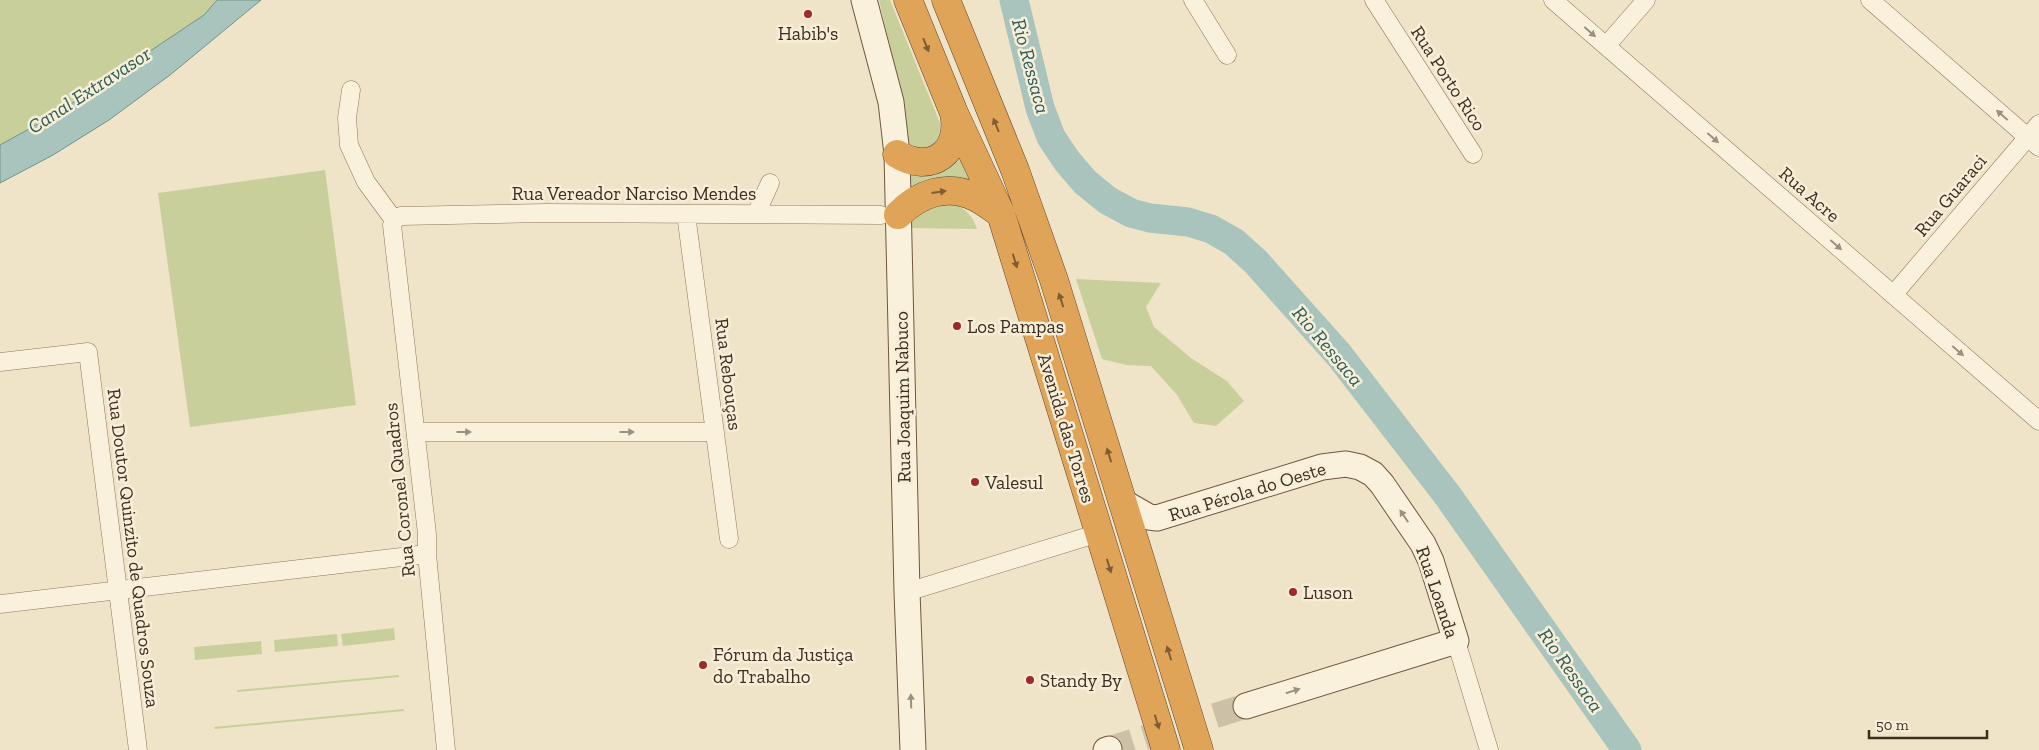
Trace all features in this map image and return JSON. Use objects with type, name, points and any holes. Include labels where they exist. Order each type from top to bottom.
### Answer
[{"type":"highway","name":"Avenida das Torres","points":[[908,0],[954,113],[1001,214],[1166,750]]},
{"type":"highway","name":"Avenida das Torres","points":[[946,0],[1035,227],[1068,323],[1198,750]]},
{"type":"highway","points":[[888,154],[919,163],[941,156],[950,148],[955,137],[957,125],[954,113]]},
{"type":"highway","points":[[890,215],[919,197],[947,190],[962,192],[975,197],[1001,214]]},
{"type":"main road","name":"Rua Joaquim Nabuco","points":[[864,0],[892,102],[888,154],[913,750]]},
{"type":"main road","name":"Rua Joaquim Nabuco","points":[[890,215],[896,750]]},
{"type":"main road","name":"Rua Pérola do Oeste","points":[[1123,502],[1149,517],[1157,518],[1322,467],[1346,464]]},
{"type":"main road","name":"Rua Loanda","points":[[1346,464],[1360,467],[1373,474],[1382,484],[1423,544],[1438,578],[1456,641]]},
{"type":"main road","points":[[1246,706],[1456,641]]},
{"type":"street","points":[[1193,0],[1227,55]]},
{"type":"street","name":"Rua Porto Rico","points":[[1374,0],[1473,154]]},
{"type":"street","name":"Rua Acre","points":[[1553,0],[2039,421]]},
{"type":"street","points":[[1606,46],[1646,0]]},
{"type":"street","points":[[1870,0],[2033,142]]},
{"type":"street","points":[[351,90],[347,118],[349,145],[366,182],[393,222]]},
{"type":"street","name":"Rua Guaraci","points":[[1893,295],[2033,142],[2039,124]]},
{"type":"street","points":[[756,214],[770,183]]},
{"type":"street","name":"Rua Rebouças","points":[[686,214],[729,538]]},
{"type":"street","name":"Rua Vereador Narciso Mendes","points":[[393,222],[401,216],[890,215]]},
{"type":"street","name":"Rua Coronel Quadros","points":[[393,222],[427,534],[427,554],[446,750]]},
{"type":"street","name":"Rua Doutor Quinzito de Quadros Souza","points":[[0,362],[88,352],[138,750]]},
{"type":"street","points":[[416,432],[715,432]]},
{"type":"street","points":[[907,592],[1099,533]]},
{"type":"street","points":[[0,604],[427,554]]},
{"type":"street","name":"Rua Loanda","points":[[1456,641],[1489,750]]},
{"type":"green space","points":[[0,0],[217,0],[204,15],[56,114],[0,145]]},
{"type":"green space","points":[[879,0],[890,0],[940,123],[940,131],[935,143],[926,149],[915,147],[908,143],[895,68]]},
{"type":"green space","points":[[961,145],[982,195],[907,197],[906,167]]},
{"type":"green space","points":[[325,170],[356,405],[190,427],[158,193]]},
{"type":"green space","points":[[946,200],[966,211],[977,229],[908,228],[912,217]]},
{"type":"green space","points":[[1076,279],[1161,283],[1146,307],[1154,327],[1191,358],[1227,381],[1244,401],[1216,426],[1194,423],[1177,395],[1151,366],[1126,365],[1102,359]]},
{"type":"green space","points":[[394,628],[395,640],[343,646],[341,634]]},
{"type":"green space","points":[[337,634],[338,646],[275,652],[274,640]]},
{"type":"green space","points":[[261,641],[262,654],[195,660],[194,647]]},
{"type":"green space","points":[[399,675],[399,677],[237,692],[237,690]]},
{"type":"green space","points":[[404,709],[404,711],[215,729],[214,727]]},
{"type":"water","points":[[217,0],[261,0],[170,75],[109,120],[53,155],[0,183],[0,145],[56,114],[204,15]]},
{"type":"waterway","name":"Rio Ressaca","points":[[1014,0],[1040,108],[1051,137],[1067,161],[1085,182],[1107,200],[1131,213],[1150,218],[1188,222],[1211,229],[1234,242],[1256,262],[1339,355],[1448,496],[1627,750]]},
{"type":"tunnel","points":[[1109,749],[1246,706]]},
{"type":"place","name":"Habib's","points":[[808,14]]},
{"type":"place","name":"Los Pampas","points":[[957,326]]},
{"type":"place","name":"Valesul","points":[[975,482]]},
{"type":"place","name":"Luson","points":[[1293,592]]},
{"type":"place","name":"Fórum da Justiça do Trabalho","points":[[703,665]]},
{"type":"place","name":"Standy By","points":[[1030,680]]},
{"type":"water label","name":"Canal Extravasor","points":[[89,90]]}]
